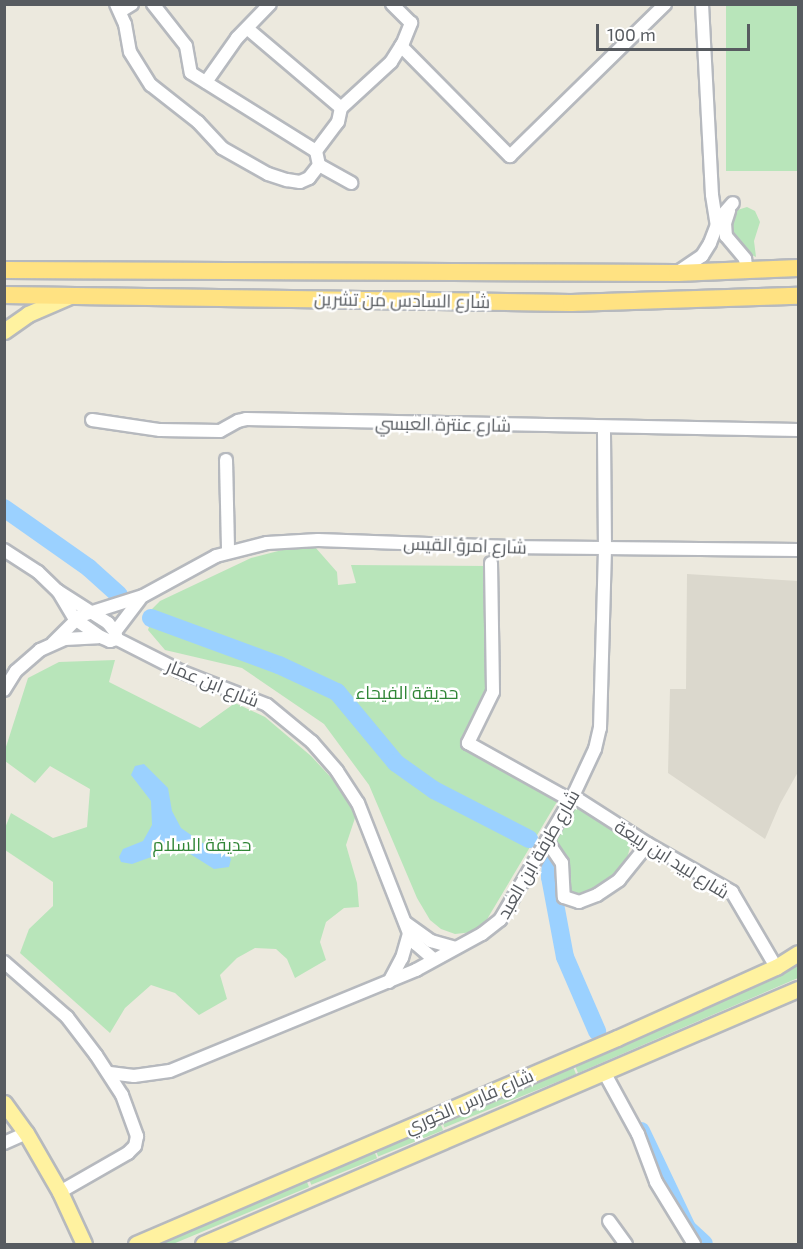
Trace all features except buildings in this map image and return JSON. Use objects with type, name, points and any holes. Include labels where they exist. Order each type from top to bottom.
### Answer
[{"type":"highway","name":"شارع السادس من تشرين","points":[[5,268],[677,273],[798,268]]},
{"type":"highway","name":"شارع السادس من تشرين","points":[[4,295],[571,303],[798,296]]},
{"type":"main road","points":[[4,331],[28,314],[74,295]]},
{"type":"main road","name":"شارع فارس الخوري","points":[[136,1245],[776,967],[798,953]]},
{"type":"main road","name":"شارع فارس الخوري","points":[[203,1245],[798,989]]},
{"type":"main road","points":[[4,1103],[26,1133],[60,1192],[84,1245]]},
{"type":"street","points":[[153,4],[186,46],[191,73],[316,151],[319,165],[351,183]]},
{"type":"street","points":[[206,82],[233,43],[270,4]]},
{"type":"street","points":[[316,151],[338,122],[341,108],[391,62],[401,46],[411,23],[392,4]]},
{"type":"street","points":[[401,46],[510,156],[665,4]]},
{"type":"street","points":[[702,4],[712,195],[717,225]]},
{"type":"street","points":[[123,7],[130,52],[152,84],[198,122],[222,148],[268,174],[287,180],[300,182],[309,178],[319,165]]},
{"type":"street","points":[[248,28],[341,108]]},
{"type":"street","points":[[677,273],[702,256],[717,225],[732,205],[725,223],[726,237],[745,259],[747,270]]},
{"type":"street","name":"شارع عنترة العبسي","points":[[92,420],[160,430],[220,431],[246,419],[604,428],[798,430]]},
{"type":"street","name":"شارع طرفة ابن العبد","points":[[110,1073],[140,1076],[170,1071],[389,982],[492,928],[500,920],[572,798],[595,749],[600,728],[605,549],[604,428]]},
{"type":"street","points":[[226,460],[228,551]]},
{"type":"street","name":"شارع امرؤ القيس","points":[[143,596],[204,561],[228,551],[267,543],[318,540],[605,549],[798,550]]},
{"type":"street","name":"شارع ابن عمار","points":[[4,550],[38,572],[58,591],[94,612],[116,636],[180,671],[226,687],[267,705],[312,742],[337,771],[358,803],[407,928],[416,944],[433,959]]},
{"type":"street","name":"شارع لبيد ابن ربيعة","points":[[491,563],[493,692],[468,743],[572,798],[732,892],[776,967]]},
{"type":"street","name":"شارع ابن عمار","points":[[58,591],[75,619],[100,637],[110,641],[116,636]]},
{"type":"street","points":[[4,690],[16,671],[27,660],[53,643],[75,619],[143,596]]},
{"type":"street","points":[[116,636],[143,596]]},
{"type":"street","points":[[53,643],[76,637],[100,637]]},
{"type":"street","points":[[547,841],[562,863],[564,897],[579,902],[597,896],[619,880],[648,844]]},
{"type":"street","points":[[389,982],[402,958],[407,928],[431,940],[455,948]]},
{"type":"street","points":[[4,962],[67,1017],[110,1073],[122,1095],[137,1136],[135,1146],[129,1153],[60,1192]]},
{"type":"street","points":[[604,1072],[638,1134],[656,1182],[694,1245]]},
{"type":"street","points":[[4,1143],[26,1133]]},
{"type":"street","points":[[609,1221],[626,1245]]},
{"type":"shaded area","points":[[687,574],[798,581],[798,772],[780,804],[765,839],[668,773],[670,689],[686,689]]},
{"type":"green space","points":[[726,5],[798,5],[798,171],[726,171]]},
{"type":"green space","points":[[747,207],[755,211],[760,222],[754,241],[756,257],[737,248],[729,238],[731,212]]},
{"type":"green space","name":"حديقة الفيحاء","points":[[315,547],[337,572],[338,585],[356,583],[351,565],[487,566],[485,697],[460,746],[558,800],[486,921],[473,932],[455,934],[441,929],[430,920],[417,898],[369,785],[324,724],[242,668],[165,650],[148,630],[150,624],[280,672],[325,695],[331,682],[272,655],[162,618],[151,610],[160,601],[251,558],[286,549]]},
{"type":"green space","name":"حديقة السلام","points":[[115,660],[109,682],[200,728],[235,703],[265,717],[311,756],[337,784],[356,815],[346,845],[357,883],[359,907],[344,908],[326,922],[320,942],[326,960],[295,978],[287,959],[276,949],[255,948],[237,958],[220,975],[227,999],[199,1015],[175,993],[151,985],[125,1008],[110,1033],[20,953],[29,929],[53,906],[53,882],[5,850],[5,828],[11,813],[53,838],[87,827],[90,789],[50,766],[35,783],[5,761],[5,750],[28,678],[59,662]]},
{"type":"green space","points":[[575,806],[631,843],[624,871],[588,896],[569,897],[553,847]]},
{"type":"green space","points":[[798,961],[798,978],[578,1073],[574,1063],[722,1001],[777,975]]},
{"type":"green space","points":[[572,1064],[576,1074],[444,1127],[440,1117]]},
{"type":"green space","points":[[439,1120],[443,1130],[378,1156],[374,1146]]},
{"type":"green space","points":[[373,1148],[377,1158],[311,1185],[307,1175]]},
{"type":"green space","points":[[305,1177],[309,1187],[173,1244],[166,1244],[163,1238]]},
{"type":"water","points":[[144,764],[168,788],[172,811],[181,828],[207,846],[225,850],[231,859],[229,867],[214,869],[187,852],[165,852],[132,864],[121,862],[119,857],[123,849],[143,841],[152,825],[151,801],[131,775],[135,766]]},
{"type":"waterway","points":[[4,508],[89,568],[119,595]]},
{"type":"waterway","points":[[151,618],[279,665],[337,692],[396,763],[434,790],[529,839]]},
{"type":"waterway","points":[[551,862],[550,877],[565,957],[597,1031]]},
{"type":"waterway","points":[[641,1131],[687,1228],[704,1244]]}]
